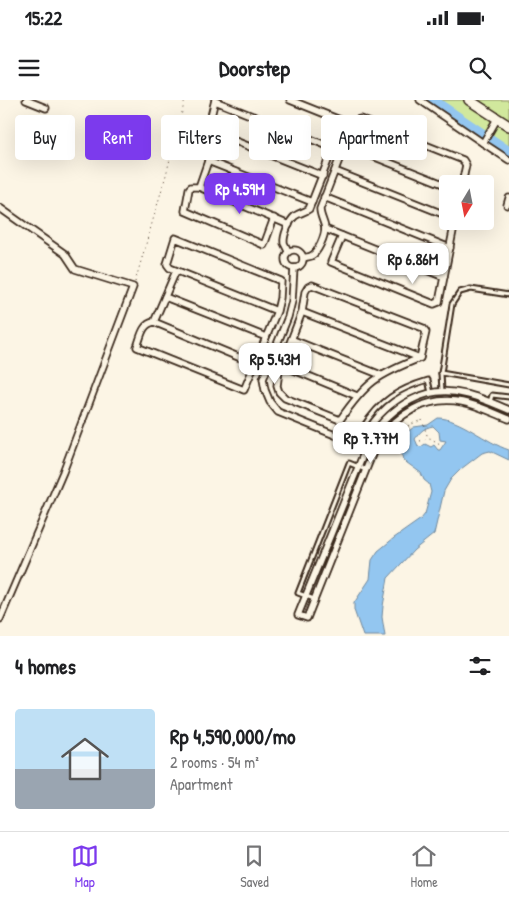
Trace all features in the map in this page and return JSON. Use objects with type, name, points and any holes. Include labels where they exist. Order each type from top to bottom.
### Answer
[{"type":"main road","points":[[469,100],[509,126]]},
{"type":"street","points":[[26,100],[46,108]]},
{"type":"street","points":[[290,100],[325,115]]},
{"type":"street","points":[[420,100],[509,160]]},
{"type":"street","points":[[211,115],[215,101],[321,143]]},
{"type":"street","points":[[484,142],[497,118]]},
{"type":"street","points":[[239,143],[323,176]]},
{"type":"street","points":[[427,146],[463,160],[466,165],[464,175]]},
{"type":"street","points":[[288,251],[284,244],[284,238],[289,225],[297,214],[305,212],[309,208],[329,160]]},
{"type":"street","points":[[303,258],[311,256],[316,252],[325,229],[320,209],[339,160]]},
{"type":"street","points":[[384,160],[439,182]]},
{"type":"street","points":[[199,187],[208,161],[312,202]]},
{"type":"street","points":[[335,171],[439,212]]},
{"type":"street","points":[[274,218],[264,245],[188,214],[184,208],[188,190],[191,187],[199,187],[274,218],[289,225]]},
{"type":"street","points":[[324,197],[450,248]]},
{"type":"street","points":[[507,205],[509,198]]},
{"type":"street","points":[[0,208],[65,254],[72,266],[77,270],[133,287],[63,472],[0,619]]},
{"type":"street","points":[[325,229],[444,277]]},
{"type":"street","points":[[342,236],[332,262],[434,304],[439,302],[453,230]]},
{"type":"street","points":[[255,364],[154,322],[148,323],[144,328],[137,347],[244,390],[272,324],[276,311],[280,298],[281,281],[174,238],[167,264],[170,268],[276,311]]},
{"type":"street","points":[[298,250],[303,258],[302,263],[294,268],[289,267],[284,259],[288,251],[298,250]]},
{"type":"street","points":[[294,268],[292,301],[263,379],[270,402],[278,412],[374,451]]},
{"type":"street","points":[[154,322],[176,271]]},
{"type":"street","points":[[312,285],[423,328],[426,332],[420,358],[381,375],[367,385],[356,396],[340,420],[285,398],[279,392],[277,386],[282,365],[302,312],[305,292],[312,285]]},
{"type":"street","points":[[165,297],[266,338]]},
{"type":"street","points":[[302,312],[420,358]]},
{"type":"street","points":[[272,324],[283,329]]},
{"type":"street","points":[[293,340],[381,375]]},
{"type":"street","points":[[275,348],[287,353]]},
{"type":"street","points":[[282,365],[356,396]]},
{"type":"street","points":[[509,410],[464,393],[442,392],[430,393],[414,398],[390,413],[373,433],[366,448],[298,615],[307,618],[377,442],[395,420],[418,406],[432,401],[448,400],[462,402],[509,419]]},
{"type":"lane","points":[[442,392],[441,374],[452,304],[460,292],[471,288],[509,295]]},
{"type":"lane","points":[[441,374],[509,385]]},
{"type":"lane","points":[[373,433],[363,427],[369,416],[396,392],[428,380],[430,393]]},
{"type":"lane","points":[[490,402],[492,395],[509,397]]},
{"type":"lane","points":[[314,599],[298,593],[349,463],[366,470]]},
{"type":"path","points":[[133,287],[142,264],[185,100]]},
{"type":"path","points":[[392,444],[392,440],[408,425],[422,420],[428,438]]},
{"type":"path","points":[[382,445],[392,444],[396,446],[399,442],[396,438]]},
{"type":"path","points":[[420,441],[428,438],[440,444]]},
{"type":"green space","points":[[438,100],[509,100],[509,148]]},
{"type":"water","points":[[438,418],[455,422],[509,450],[509,460],[490,451],[482,453],[451,479],[444,491],[434,534],[414,550],[388,578],[382,617],[385,636],[363,636],[354,610],[354,603],[370,579],[372,560],[378,551],[425,514],[431,492],[429,484],[424,480],[421,473],[403,460],[400,448],[401,437],[414,427],[428,425]],"holes":[[[433,426],[439,432],[440,440],[446,441],[440,450],[434,445],[431,447],[425,444],[421,447],[418,446],[415,439],[424,429]]]},
{"type":"waterway","points":[[432,100],[509,152]]}]
